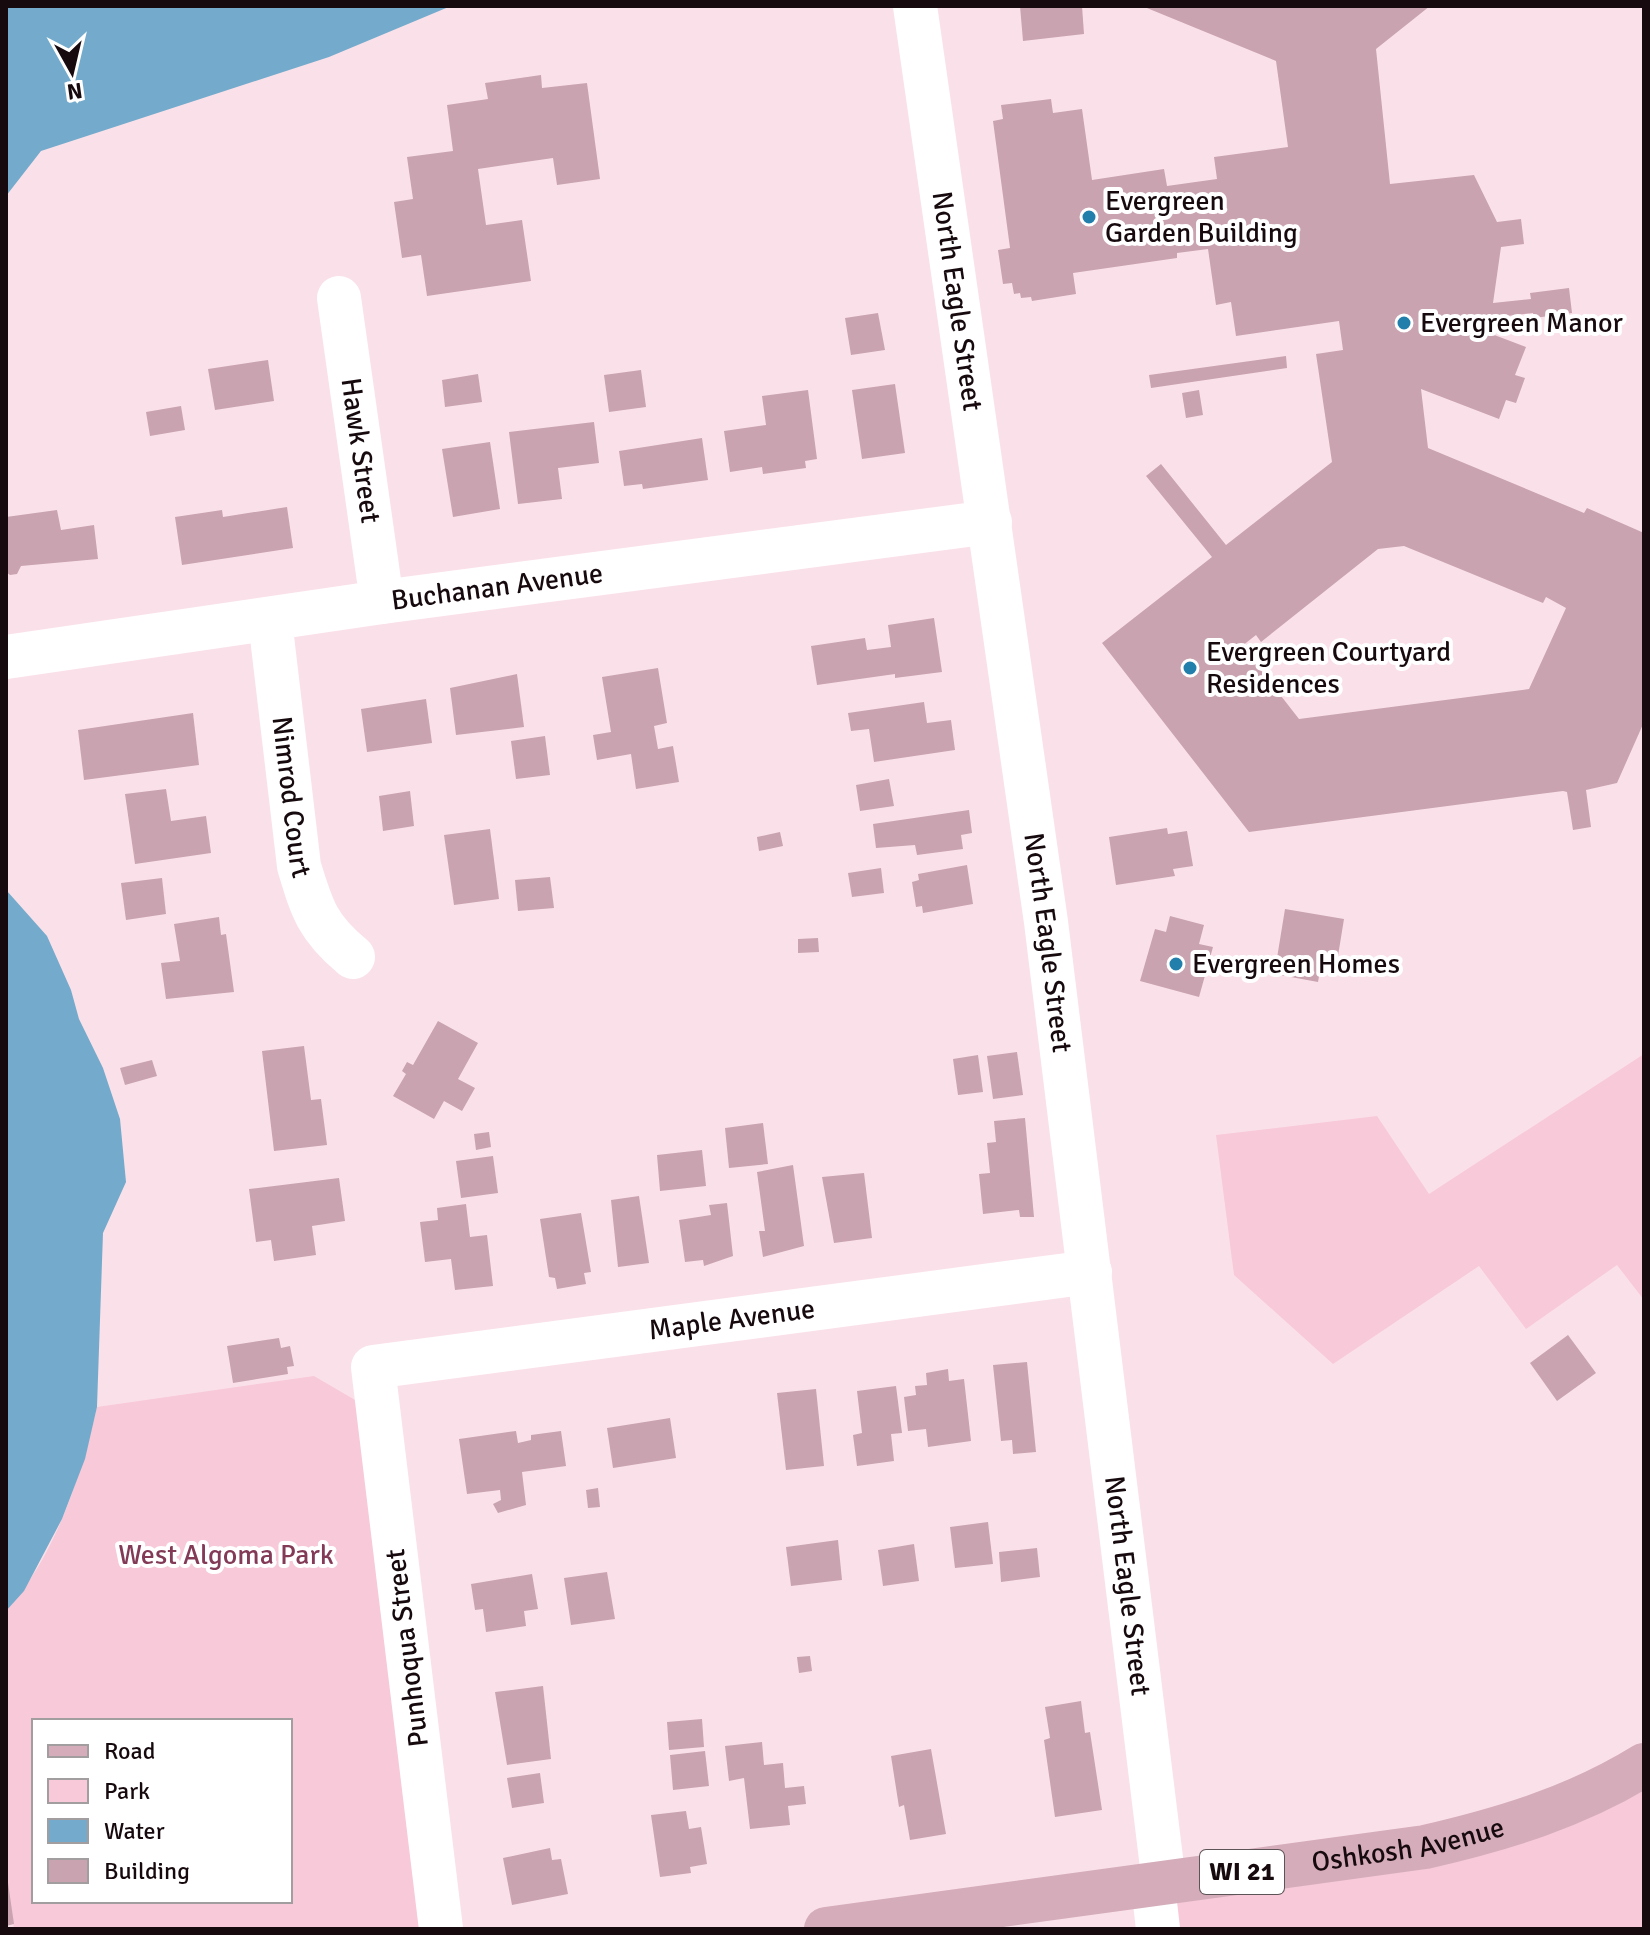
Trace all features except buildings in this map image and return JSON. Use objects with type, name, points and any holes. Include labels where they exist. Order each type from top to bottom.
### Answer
[{"type":"main road","name":"Oshkosh Avenue","points":[[826,1929],[1425,1847],[1490,1832],[1544,1814],[1603,1788],[1644,1765]]},
{"type":"street","name":"North Eagle Street","points":[[915,6],[990,522],[1090,1272],[1158,1884],[1158,1929]]},
{"type":"street","name":"Hawk Street","points":[[339,298],[382,602]]},
{"type":"street","name":"Buchanan Avenue","points":[[6,657],[382,602],[990,522]]},
{"type":"street","name":"Nimrod Court","points":[[270,620],[299,866],[310,901],[326,935],[353,957]]},
{"type":"street","name":"Maple Avenue","points":[[373,1367],[1090,1272]]},
{"type":"street","name":"Punhoqua Street","points":[[373,1367],[441,1929]]},
{"type":"green space","points":[[1644,1054],[1644,1300],[1617,1265],[1526,1329],[1479,1266],[1333,1364],[1234,1275],[1216,1135],[1377,1116],[1429,1194]]},
{"type":"green space","name":"West Algoma Park","points":[[314,1376],[379,1414],[441,1929],[14,1929],[6,1875],[6,1611],[24,1589],[52,1541],[83,1461],[97,1407]]},
{"type":"green space","points":[[1629,1774],[1644,1794],[1644,1929],[1158,1929],[1153,1885],[1272,1868]]},
{"type":"water","points":[[6,6],[451,6],[329,57],[41,151],[6,196]]},
{"type":"water","points":[[6,884],[7,891],[47,936],[71,990],[79,1019],[103,1068],[120,1119],[126,1182],[103,1233],[97,1407],[85,1459],[62,1519],[24,1591],[6,1611]]},
{"type":"place","name":"Evergreen Garden Building","points":[[1089,217]]},
{"type":"place","name":"Evergreen Manor","points":[[1404,323]]},
{"type":"place","name":"Evergreen Courtyard Residences","points":[[1190,668]]},
{"type":"place","name":"Evergreen Homes","points":[[1176,964]]}]
